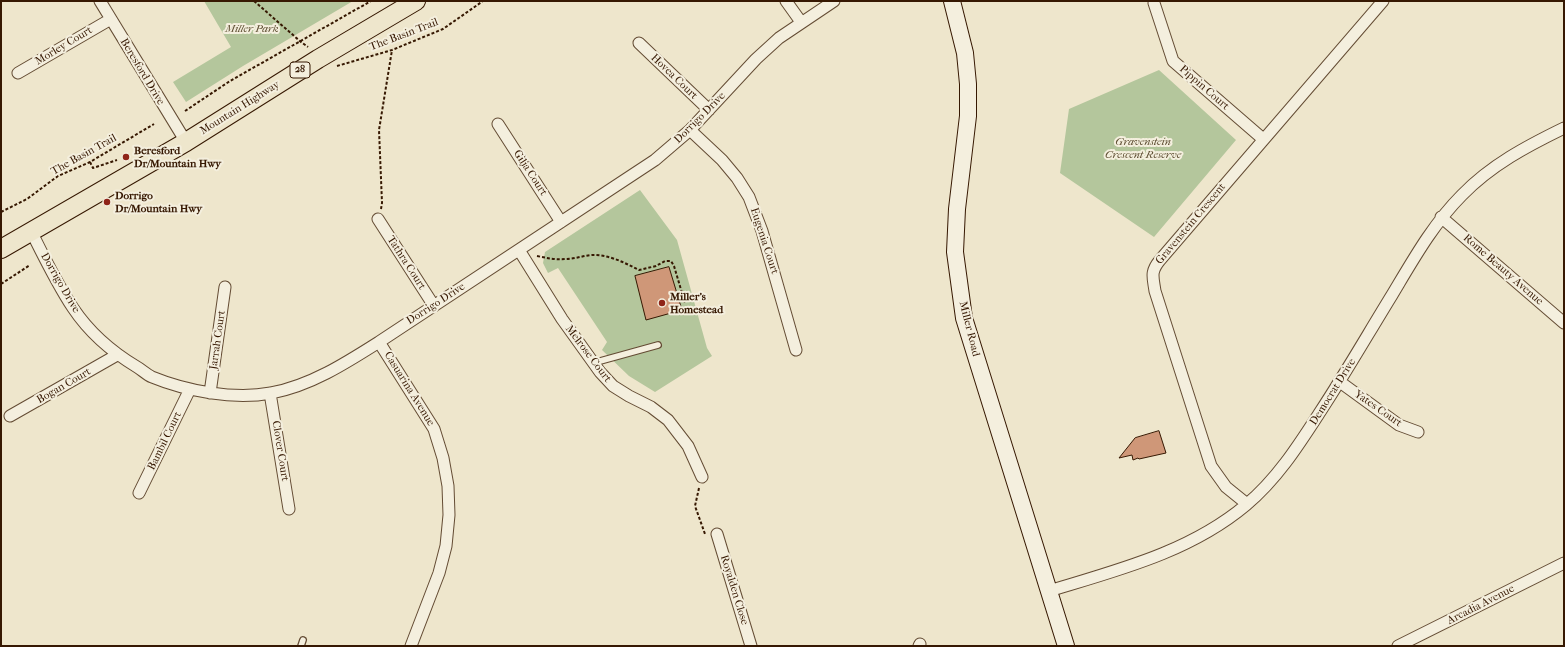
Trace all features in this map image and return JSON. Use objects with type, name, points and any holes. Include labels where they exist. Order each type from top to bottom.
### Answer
[{"type":"main road","name":"Mountain Highway","points":[[1,249],[186,142],[318,58],[416,1]]},
{"type":"main road","name":"Miller Road","points":[[952,1],[965,53],[968,84],[968,116],[957,209],[956,252],[964,318],[1066,646]]},
{"type":"street","name":"Beresford Drive","points":[[100,1],[186,142]]},
{"type":"street","points":[[786,1],[801,22]]},
{"type":"street","name":"Dorrigo Drive","points":[[31,231],[73,308],[94,333],[117,355],[151,376],[190,389],[232,395],[270,393],[305,383],[346,363],[379,342],[655,160],[690,130],[756,59],[779,38],[834,1]]},
{"type":"street","name":"Gravenstein Crescent","points":[[1247,504],[1226,487],[1211,466],[1155,292],[1152,274],[1155,266],[1160,260],[1383,1]]},
{"type":"street","name":"Pippin Court","points":[[1154,3],[1173,61],[1263,139]]},
{"type":"street","name":"Morley Court","points":[[18,73],[111,19]]},
{"type":"street","name":"Hovea Court","points":[[639,43],[709,110]]},
{"type":"street","name":"Gilja Court","points":[[498,124],[561,222]]},
{"type":"street","name":"Democrat Drive","points":[[1050,591],[1161,555],[1227,520],[1247,504],[1284,466],[1340,382],[1397,286],[1441,218],[1463,194],[1484,175],[1508,158],[1564,128]]},
{"type":"street","name":"Eugenia Court","points":[[690,130],[722,160],[737,178],[749,197],[762,231],[796,350]]},
{"type":"street","name":"Rome Beauty Avenue","points":[[1441,218],[1564,323]]},
{"type":"street","name":"Tathra Court","points":[[378,220],[434,306]]},
{"type":"street","name":"Melrose Court","points":[[519,250],[562,319],[593,363],[613,386],[628,396],[651,407],[668,420],[688,446],[702,477]]},
{"type":"street","name":"Jarrah Court","points":[[210,393],[225,287]]},
{"type":"street","name":"Casuarina Avenue","points":[[379,342],[434,430],[443,458],[448,486],[449,515],[446,546],[439,573],[411,646]]},
{"type":"street","name":"Bogan Court","points":[[10,416],[117,355]]},
{"type":"street","name":"Yates Court","points":[[1340,382],[1399,425],[1418,432]]},
{"type":"street","name":"Bambil Court","points":[[140,492],[190,389]]},
{"type":"street","name":"Clover Court","points":[[270,393],[289,509]]},
{"type":"street","name":"Royalden Close","points":[[717,534],[751,646]]},
{"type":"street","name":"Arcadia Avenue","points":[[1398,646],[1564,563]]},
{"type":"lane","points":[[593,363],[658,345]]},
{"type":"path","points":[[254,1],[301,42]]},
{"type":"path","points":[[185,111],[230,81],[371,1]]},
{"type":"path","name":"The Basin Trail","points":[[337,66],[392,50],[443,29],[483,1]]},
{"type":"path","points":[[378,220],[382,203],[379,130],[392,50]]},
{"type":"path","name":"The Basin Trail","points":[[1,212],[27,199],[58,176],[90,162],[154,124]]},
{"type":"path","points":[[90,162],[93,168],[117,160]]},
{"type":"path","points":[[536,256],[550,259],[566,259],[594,255],[606,256],[639,270],[656,266],[665,261],[671,261],[674,266],[684,303]]},
{"type":"path","points":[[1,284],[30,265]]},
{"type":"path","points":[[702,477],[695,506],[706,538]]},
{"type":"green space","name":"Miller Park","points":[[204,1],[353,1],[243,66],[186,102],[173,82],[231,47]]},
{"type":"green space","name":"Gravenstein Crescent Reserve","points":[[1159,70],[1236,140],[1154,237],[1060,173],[1069,109]]},
{"type":"green space","points":[[640,190],[677,240],[707,348],[712,356],[655,392],[629,376],[602,350],[607,342],[558,268],[548,273],[543,263],[545,252]]},
{"type":"building","name":"Miller's Homestead","points":[[669,267],[682,310],[646,320],[635,276]]},
{"type":"building","points":[[1159,431],[1166,453],[1133,460],[1132,455],[1119,458],[1135,438]]},
{"type":"place","name":"Beresford Dr/Mountain Hwy","points":[[126,157]]},
{"type":"place","name":"Dorrigo Dr/Mountain Hwy","points":[[107,202]]},
{"type":"place","name":"Miller's Homestead","points":[[662,303]]}]
